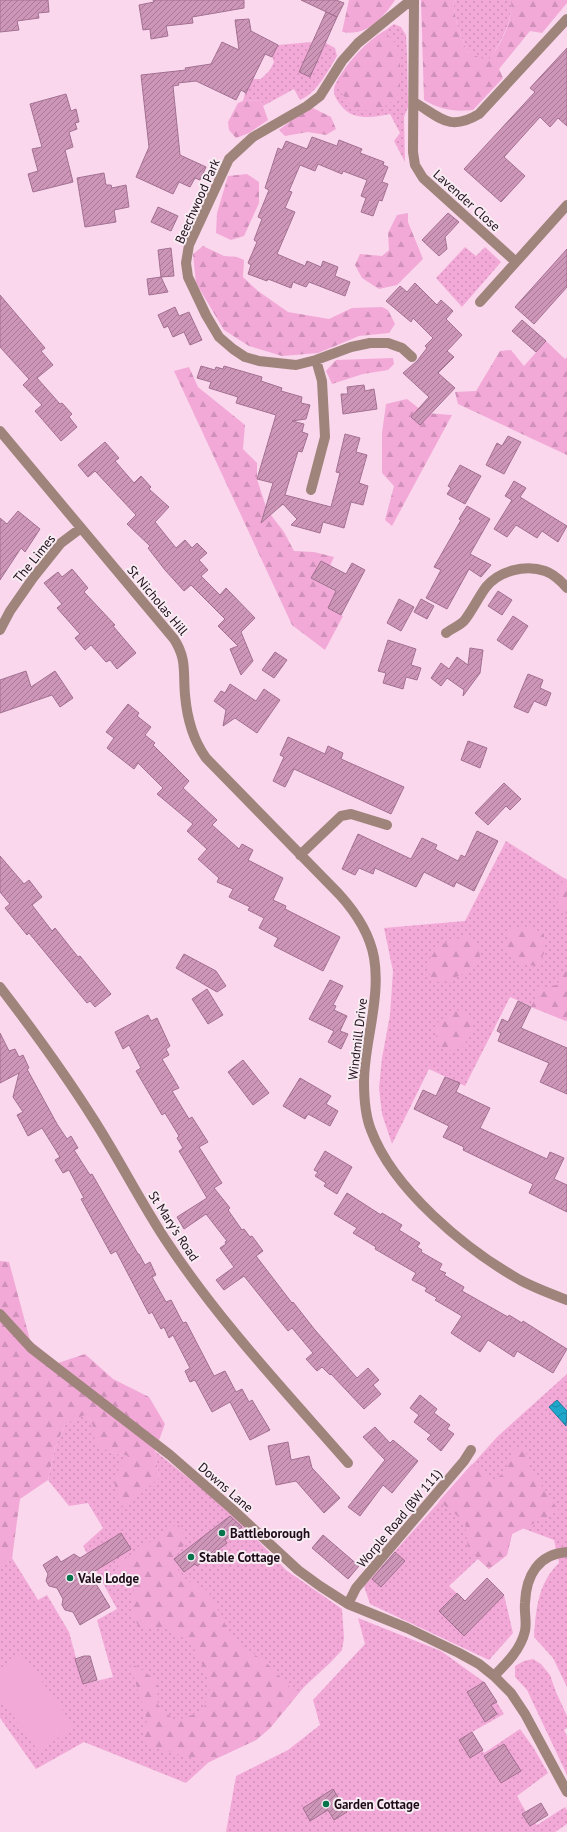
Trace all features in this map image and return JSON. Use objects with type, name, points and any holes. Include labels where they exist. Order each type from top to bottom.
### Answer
[{"type":"street","name":"Lavender Close","points":[[413,0],[413,152],[415,165],[423,178],[516,262]]},
{"type":"street","name":"Beechwood Park","points":[[412,357],[402,348],[388,343],[370,343],[351,346],[316,360],[296,365],[259,361],[245,357],[219,337],[206,315],[188,277],[186,263],[189,245],[229,158],[252,137],[307,106],[320,96],[342,62],[358,43],[413,0]]},
{"type":"street","points":[[414,102],[440,118],[453,123],[466,122],[479,114],[567,19]]},
{"type":"street","points":[[480,302],[567,205]]},
{"type":"street","points":[[311,490],[325,437],[322,381],[316,360]]},
{"type":"street","name":"St Nicholas Hill","points":[[0,431],[174,639],[181,650],[184,661],[185,695],[188,715],[198,748],[223,776],[300,855]]},
{"type":"street","name":"The Limes","points":[[0,630],[10,611],[33,578],[61,543],[81,528]]},
{"type":"street","points":[[446,633],[463,622],[486,587],[496,578],[508,572],[521,569],[546,571],[557,578],[567,588]]},
{"type":"street","points":[[300,855],[341,816],[351,814],[387,825]]},
{"type":"street","name":"Windmill Drive","points":[[300,855],[354,910],[365,928],[372,947],[376,966],[377,989],[364,1081],[365,1109],[370,1129],[380,1150],[395,1172],[414,1195],[459,1238],[488,1260],[520,1280],[567,1300]]},
{"type":"street","name":"St Mary's Road","points":[[0,987],[95,1121],[165,1240],[205,1296],[227,1325],[348,1463]]},
{"type":"street","name":"Downs Lane","points":[[0,1314],[31,1348],[170,1455],[231,1508],[298,1570],[348,1604],[407,1628],[459,1653],[479,1664],[494,1676],[511,1693],[525,1714],[567,1792]]},
{"type":"street","name":"Worple Road (BW 111)","points":[[348,1604],[356,1588],[464,1461],[471,1450]]},
{"type":"street","points":[[494,1676],[507,1663],[520,1645],[525,1630],[525,1603],[528,1580],[535,1567],[546,1558],[559,1552],[567,1552]]},
{"type":"green space","points":[[349,0],[395,0],[373,25],[359,32],[351,33],[342,32]]},
{"type":"green space","points":[[421,0],[456,0],[453,3],[457,24],[467,52],[488,61],[505,33],[510,17],[511,0],[567,0],[567,3],[542,33],[530,31],[499,69],[503,78],[473,110],[460,111],[448,110],[424,100]]},
{"type":"green space","points":[[456,0],[511,0],[508,25],[488,62],[467,52],[457,24],[453,3]]},
{"type":"green space","points":[[394,24],[401,27],[406,35],[408,107],[404,117],[405,162],[394,141],[400,133],[390,114],[366,117],[353,115],[343,108],[334,94],[338,79],[361,50],[373,39]]},
{"type":"green space","points":[[384,31],[396,44],[400,55],[400,94],[380,111],[356,110],[342,94],[338,79],[358,52]]},
{"type":"green space","points":[[312,42],[306,56],[317,61],[326,43],[335,48],[337,56],[317,87],[312,92],[300,100],[294,89],[263,106],[261,100],[243,101],[245,93],[253,79],[261,79],[270,70],[274,62],[272,57],[278,45]]},
{"type":"green space","points":[[261,100],[268,120],[249,133],[236,138],[229,130],[228,122],[238,103],[243,101]]},
{"type":"green space","points":[[313,108],[331,117],[336,129],[326,135],[308,132],[285,136],[279,130],[293,119]]},
{"type":"green space","points":[[247,174],[259,182],[259,203],[244,236],[231,240],[216,233],[217,213],[228,176]]},
{"type":"green space","points":[[408,213],[408,222],[423,259],[397,285],[379,289],[362,278],[355,265],[360,254],[382,256],[389,250],[388,233],[397,215]]},
{"type":"green space","points":[[203,246],[224,256],[237,257],[244,260],[243,277],[258,291],[288,312],[329,319],[352,308],[382,307],[388,310],[395,324],[389,333],[359,336],[318,353],[282,356],[249,346],[224,330],[196,283],[193,254]]},
{"type":"green space","points":[[465,247],[476,256],[485,247],[501,262],[462,307],[436,278]]},
{"type":"green space","points":[[546,341],[565,359],[567,357],[567,455],[458,404],[455,392],[476,391],[500,351],[511,350],[524,366]]},
{"type":"green space","points":[[393,358],[394,364],[388,370],[363,374],[332,384],[326,371],[336,360]]},
{"type":"green space","points":[[189,367],[198,387],[245,425],[243,449],[257,463],[257,479],[267,510],[284,532],[294,551],[314,552],[334,557],[330,566],[321,561],[311,578],[336,592],[328,608],[343,616],[325,650],[292,625],[174,371]]},
{"type":"green space","points":[[407,399],[425,413],[452,415],[392,526],[385,520],[394,486],[382,473],[382,433],[386,404]]},
{"type":"green space","points":[[506,841],[567,880],[567,1019],[566,1021],[510,997],[465,1086],[429,1069],[392,1144],[382,1114],[379,1088],[382,1058],[390,1015],[393,971],[384,928],[465,921]]},
{"type":"green space","points":[[565,878],[567,880],[567,914],[558,903],[559,887]]},
{"type":"green space","points":[[529,926],[544,934],[544,953],[538,966],[518,964],[504,951],[509,930]]},
{"type":"green space","points":[[466,936],[478,947],[480,956],[474,969],[443,983],[432,980],[426,965],[439,945]]},
{"type":"green space","points":[[567,966],[566,1021],[531,1007],[540,988],[557,985]]},
{"type":"green space","points":[[455,1009],[472,1018],[474,1031],[462,1047],[448,1051],[436,1042],[437,1023]]},
{"type":"green space","points":[[0,1261],[9,1262],[30,1340],[58,1363],[85,1354],[113,1379],[149,1397],[165,1424],[155,1451],[159,1478],[129,1504],[121,1506],[113,1478],[128,1456],[109,1452],[95,1442],[92,1422],[84,1415],[65,1425],[55,1448],[48,1480],[20,1499],[12,1558],[0,1564]]},
{"type":"green space","points":[[567,1374],[567,1687],[553,1658],[534,1637],[537,1607],[542,1588],[552,1571],[559,1563],[554,1540],[522,1528],[512,1534],[507,1555],[489,1569],[478,1559],[449,1586],[465,1601],[487,1578],[504,1595],[513,1633],[489,1660],[370,1604],[364,1586],[497,1437]]},
{"type":"green space","points":[[84,1414],[92,1422],[109,1452],[128,1456],[159,1478],[155,1451],[233,1514],[286,1570],[342,1609],[344,1638],[342,1650],[304,1687],[270,1728],[256,1740],[209,1762],[186,1783],[84,1742],[36,1769],[0,1718],[0,1456],[15,1529],[12,1558],[38,1600],[47,1595],[69,1632],[83,1684],[113,1677],[97,1620],[117,1609],[83,1546],[103,1528],[88,1503],[69,1506],[48,1480],[55,1448],[65,1425]]},
{"type":"green space","points":[[523,1446],[537,1479],[559,1511],[512,1534],[507,1555],[489,1569],[468,1549],[465,1522],[439,1501],[472,1464],[492,1482],[506,1471],[512,1450]]},
{"type":"green space","points":[[178,1523],[186,1542],[172,1562],[185,1579],[208,1591],[232,1637],[271,1667],[297,1695],[270,1728],[256,1740],[209,1762],[154,1748],[142,1738],[147,1720],[130,1664],[138,1667],[157,1681],[158,1705],[175,1721],[203,1711],[210,1689],[203,1666],[190,1641],[162,1627],[139,1627],[131,1613],[134,1590],[114,1574],[119,1563]]},
{"type":"green space","points":[[358,1618],[441,1651],[484,1682],[504,1714],[472,1732],[484,1753],[520,1729],[533,1747],[548,1773],[517,1796],[526,1812],[537,1825],[565,1807],[567,1810],[567,1824],[555,1832],[226,1832],[236,1776],[288,1750],[320,1725],[313,1700],[365,1644]]},
{"type":"green space","points":[[22,1654],[74,1726],[39,1752],[0,1698],[0,1670]]},
{"type":"green space","points":[[533,1659],[541,1664],[550,1675],[567,1716],[567,1728],[564,1730],[567,1736],[567,1775],[527,1690],[515,1677],[515,1666],[524,1661]]},
{"type":"water","points":[[557,1400],[567,1411],[566,1426],[549,1407]]},
{"type":"building","points":[[0,0],[48,0],[49,12],[38,13],[39,18],[17,21],[19,30],[0,32]]},
{"type":"building","points":[[153,0],[244,0],[244,8],[192,17],[193,23],[166,26],[168,36],[151,39],[150,29],[143,30],[139,5],[154,2]]},
{"type":"building","points":[[301,0],[336,0],[344,3],[337,17]]},
{"type":"building","points":[[326,12],[337,17],[310,77],[299,72]]},
{"type":"building","points":[[249,19],[251,31],[278,45],[272,57],[265,54],[246,93],[241,90],[236,100],[196,81],[178,83],[179,85],[173,86],[180,155],[206,167],[200,180],[195,178],[190,187],[179,182],[173,194],[136,177],[149,147],[141,75],[186,70],[185,68],[211,64],[222,42],[239,50],[235,20]]},
{"type":"building","points":[[567,48],[567,126],[558,118],[550,127],[540,117],[504,157],[525,176],[501,202],[464,169],[535,92],[530,88]]},
{"type":"building","points":[[66,94],[71,111],[76,109],[79,122],[75,123],[77,129],[69,132],[73,147],[65,150],[73,182],[33,192],[28,174],[38,171],[32,149],[42,147],[30,104]]},
{"type":"building","points":[[312,137],[337,146],[339,140],[362,149],[360,153],[384,162],[383,165],[388,167],[382,182],[388,184],[382,201],[379,200],[373,216],[361,212],[366,198],[361,196],[367,180],[343,171],[342,174],[318,164],[315,171],[300,165],[289,191],[292,192],[285,208],[295,212],[277,254],[305,266],[307,261],[321,267],[323,261],[338,267],[335,276],[350,282],[345,296],[309,282],[306,287],[293,282],[291,288],[268,279],[267,281],[248,274],[251,265],[248,263],[257,242],[254,240],[262,219],[258,217],[269,190],[265,188],[278,148],[282,150],[286,141],[307,149]]},
{"type":"building","points":[[104,173],[106,185],[111,185],[112,188],[126,185],[129,207],[114,210],[116,222],[85,227],[77,178]]},
{"type":"building","points":[[158,207],[178,216],[171,231],[151,222]]},
{"type":"building","points":[[448,213],[459,222],[445,237],[447,249],[439,256],[422,240]]},
{"type":"building","points":[[171,248],[174,276],[161,277],[158,250]]},
{"type":"building","points":[[567,249],[567,287],[534,324],[515,307]]},
{"type":"building","points":[[161,277],[168,292],[149,295],[147,279]]},
{"type":"building","points":[[415,283],[437,305],[441,300],[453,311],[446,319],[462,335],[447,351],[454,357],[438,373],[455,388],[420,425],[411,417],[429,397],[403,373],[417,361],[427,348],[425,346],[433,338],[413,318],[411,322],[386,301],[400,286],[407,292]]},
{"type":"building","points":[[0,295],[45,348],[41,351],[53,365],[37,378],[60,404],[62,403],[72,414],[69,417],[77,427],[61,441],[35,411],[42,405],[23,385],[29,379],[0,347]]},
{"type":"building","points":[[175,307],[179,316],[189,312],[202,340],[190,345],[184,332],[173,337],[168,326],[164,328],[158,315]]},
{"type":"building","points":[[522,320],[546,341],[536,352],[512,331]]},
{"type":"building","points":[[201,366],[215,370],[216,367],[223,369],[224,366],[262,377],[261,381],[282,388],[281,391],[302,397],[301,403],[310,405],[306,419],[292,421],[304,424],[302,432],[308,434],[302,452],[298,451],[285,495],[331,507],[340,473],[336,472],[345,434],[360,438],[356,452],[367,455],[359,483],[368,486],[363,505],[351,502],[344,528],[323,522],[320,533],[291,525],[297,519],[283,504],[261,523],[273,483],[257,479],[276,415],[236,403],[238,397],[209,388],[211,382],[197,378]]},
{"type":"building","points":[[364,385],[365,391],[374,389],[377,409],[343,414],[341,394],[348,394],[347,387]]},
{"type":"building","points":[[508,436],[521,442],[504,474],[486,465],[497,443],[502,446]]},
{"type":"building","points":[[105,442],[119,458],[115,461],[134,483],[141,476],[151,487],[149,489],[169,507],[155,522],[176,548],[185,540],[192,548],[197,543],[207,553],[199,560],[208,570],[201,576],[220,595],[226,588],[255,618],[241,632],[253,661],[241,675],[230,649],[238,646],[218,626],[225,619],[191,585],[184,591],[148,548],[150,546],[127,524],[136,515],[95,471],[88,477],[78,465]]},
{"type":"building","points":[[460,465],[481,476],[465,504],[447,494],[451,488],[448,486]]},
{"type":"building","points":[[514,481],[526,488],[520,497],[567,526],[558,542],[542,531],[537,538],[516,525],[507,537],[494,529],[512,500],[505,496]]},
{"type":"building","points":[[467,506],[490,519],[470,554],[491,565],[481,577],[469,569],[447,609],[426,598],[441,570],[434,567],[461,520],[459,519]]},
{"type":"building","points":[[18,511],[40,529],[25,552],[21,548],[0,580],[0,518],[7,524]]},
{"type":"building","points":[[321,561],[346,574],[352,563],[365,570],[341,615],[328,608],[336,591],[311,578]]},
{"type":"building","points":[[72,569],[88,588],[84,592],[115,625],[113,626],[136,653],[117,669],[110,660],[106,662],[91,645],[85,650],[75,638],[80,634],[57,608],[62,604],[44,583],[58,572],[62,577]]},
{"type":"building","points":[[498,591],[512,600],[502,615],[488,606]]},
{"type":"building","points":[[399,599],[414,607],[401,631],[387,623]]},
{"type":"building","points":[[421,599],[434,606],[427,619],[414,612]]},
{"type":"building","points":[[513,616],[528,626],[512,650],[497,640]]},
{"type":"building","points":[[388,640],[416,649],[411,665],[421,668],[417,680],[406,677],[403,689],[383,683],[386,673],[378,671]]},
{"type":"building","points":[[470,648],[483,650],[480,673],[463,696],[464,690],[447,678],[441,686],[431,678],[441,663],[449,669],[457,657],[468,665]]},
{"type":"building","points":[[275,652],[287,660],[274,678],[262,670]]},
{"type":"building","points":[[26,671],[31,687],[55,671],[73,698],[60,707],[52,695],[0,713],[0,680]]},
{"type":"building","points":[[528,674],[543,680],[540,688],[551,693],[546,706],[534,701],[528,713],[514,707]]},
{"type":"building","points":[[230,684],[256,701],[264,689],[280,700],[257,733],[235,718],[223,726],[226,710],[214,701],[221,691],[225,693]]},
{"type":"building","points":[[128,704],[139,713],[137,716],[151,727],[145,735],[155,743],[153,745],[189,781],[183,788],[217,820],[212,825],[239,849],[242,844],[253,850],[248,860],[283,878],[273,900],[286,906],[285,909],[340,937],[323,971],[274,946],[278,938],[259,928],[264,918],[248,910],[250,907],[229,897],[233,889],[217,882],[219,878],[198,859],[207,849],[187,831],[193,824],[157,794],[163,788],[138,763],[134,769],[107,748],[114,738],[106,732]]},
{"type":"building","points":[[288,737],[325,754],[328,746],[343,753],[341,759],[404,787],[391,814],[294,769],[285,787],[273,781],[284,757],[280,755]]},
{"type":"building","points":[[468,741],[487,748],[480,768],[461,760]]},
{"type":"building","points":[[504,783],[521,799],[510,810],[506,806],[488,825],[475,813]]},
{"type":"building","points":[[477,831],[498,841],[474,891],[456,882],[454,887],[424,872],[416,887],[375,868],[373,874],[359,868],[355,875],[342,869],[358,834],[411,859],[422,838],[437,845],[435,849],[458,861],[461,855],[465,857]]},
{"type":"building","points":[[0,856],[24,884],[29,880],[42,897],[32,905],[52,931],[55,928],[78,957],[80,956],[111,994],[95,1007],[90,1001],[87,1003],[29,933],[27,935],[5,908],[10,904],[0,892]]},
{"type":"building","points":[[184,954],[216,971],[226,986],[217,992],[176,968]]},
{"type":"building","points":[[330,980],[343,986],[333,1005],[336,1006],[334,1010],[347,1016],[340,1031],[348,1034],[341,1049],[328,1042],[334,1031],[309,1019]]},
{"type":"building","points":[[207,989],[223,1015],[208,1024],[192,999]]},
{"type":"building","points":[[518,1001],[531,1007],[521,1028],[567,1048],[567,1094],[540,1082],[549,1063],[498,1041],[501,1033],[497,1031],[502,1019],[508,1022]]},
{"type":"building","points":[[148,1015],[151,1021],[157,1018],[170,1046],[166,1049],[169,1055],[162,1059],[179,1088],[172,1091],[189,1119],[192,1117],[208,1142],[199,1147],[222,1183],[214,1188],[230,1208],[228,1210],[242,1230],[244,1229],[250,1237],[252,1236],[263,1251],[256,1256],[292,1303],[293,1302],[315,1330],[357,1378],[368,1368],[379,1380],[373,1385],[381,1394],[364,1409],[331,1374],[330,1375],[322,1367],[317,1371],[306,1359],[313,1353],[292,1328],[288,1331],[244,1276],[224,1290],[216,1280],[234,1267],[220,1248],[226,1244],[225,1242],[227,1241],[206,1214],[184,1229],[177,1217],[207,1198],[179,1151],[183,1148],[177,1138],[179,1136],[165,1113],[162,1115],[136,1071],[141,1068],[129,1045],[123,1049],[115,1032]]},
{"type":"building","points":[[0,1033],[9,1051],[15,1049],[19,1057],[23,1055],[29,1068],[27,1069],[57,1124],[67,1139],[71,1136],[78,1148],[74,1150],[90,1175],[92,1174],[145,1265],[150,1262],[156,1275],[152,1277],[166,1302],[171,1300],[183,1323],[186,1322],[214,1376],[225,1371],[236,1392],[242,1389],[249,1402],[252,1400],[270,1430],[250,1440],[230,1402],[212,1412],[195,1380],[190,1382],[185,1371],[190,1368],[173,1335],[169,1338],[164,1327],[161,1329],[152,1312],[149,1314],[116,1251],[111,1254],[81,1199],[84,1198],[69,1170],[63,1173],[55,1160],[60,1157],[42,1128],[28,1136],[17,1115],[23,1112],[13,1097],[19,1073],[0,1083]]},
{"type":"building","points":[[243,1060],[269,1093],[253,1105],[228,1072]]},
{"type":"building","points":[[445,1077],[460,1083],[456,1092],[490,1108],[480,1128],[547,1159],[550,1152],[564,1158],[554,1179],[567,1185],[567,1212],[529,1193],[533,1184],[463,1150],[464,1147],[443,1137],[449,1126],[414,1109],[423,1090],[436,1096]]},
{"type":"building","points":[[300,1078],[331,1096],[326,1104],[338,1111],[330,1126],[308,1114],[305,1119],[283,1106]]},
{"type":"building","points":[[325,1151],[352,1167],[337,1194],[324,1186],[326,1183],[315,1176],[318,1172],[314,1170]]},
{"type":"building","points":[[347,1193],[381,1215],[382,1213],[402,1225],[399,1230],[420,1243],[417,1247],[422,1250],[421,1252],[442,1264],[439,1270],[446,1273],[444,1275],[464,1287],[462,1291],[508,1317],[509,1315],[522,1323],[523,1321],[567,1349],[553,1373],[517,1351],[514,1357],[488,1340],[480,1352],[451,1333],[462,1316],[435,1300],[437,1298],[425,1291],[427,1288],[412,1280],[416,1273],[375,1249],[376,1247],[353,1233],[357,1228],[334,1214]]},
{"type":"building","points":[[420,1395],[437,1409],[434,1413],[450,1425],[447,1429],[454,1434],[441,1451],[427,1439],[431,1435],[414,1422],[419,1415],[410,1408]]},
{"type":"building","points":[[375,1427],[390,1443],[393,1440],[418,1461],[392,1493],[383,1485],[360,1516],[348,1507],[385,1460],[363,1437]]},
{"type":"building","points":[[288,1442],[291,1460],[309,1456],[312,1468],[340,1498],[324,1513],[296,1481],[276,1485],[268,1446]]},
{"type":"building","points":[[230,1516],[242,1527],[225,1540],[227,1543],[197,1566],[195,1564],[184,1572],[174,1559]]},
{"type":"building","name":"Vale Lodge","points":[[121,1533],[131,1549],[90,1574],[110,1607],[80,1625],[73,1612],[65,1610],[62,1605],[63,1599],[57,1588],[49,1586],[46,1581],[48,1574],[43,1565],[57,1556],[61,1562],[74,1554],[80,1558]]},
{"type":"building","points":[[323,1535],[359,1566],[348,1579],[312,1548]]},
{"type":"building","points":[[395,1552],[405,1561],[381,1587],[372,1579]]},
{"type":"building","points":[[487,1578],[504,1595],[464,1636],[439,1611],[457,1593],[465,1601]]},
{"type":"building","points":[[90,1656],[97,1680],[83,1684],[75,1659]]},
{"type":"building","points":[[484,1682],[497,1702],[491,1705],[497,1714],[485,1722],[467,1692]]},
{"type":"building","points":[[472,1732],[483,1750],[470,1758],[459,1740]]},
{"type":"building","points":[[504,1744],[521,1771],[501,1783],[484,1756]]},
{"type":"building","name":"Garden Cottage","points":[[333,1789],[347,1812],[334,1820],[328,1810],[310,1821],[303,1808]]},
{"type":"building","points":[[541,1803],[548,1815],[530,1826],[522,1814]]},
{"type":"place","name":"Battleborough","points":[[222,1533]]},
{"type":"place","name":"Stable Cottage","points":[[191,1557]]},
{"type":"place","name":"Vale Lodge","points":[[70,1578]]},
{"type":"place","name":"Garden Cottage","points":[[326,1804]]}]
